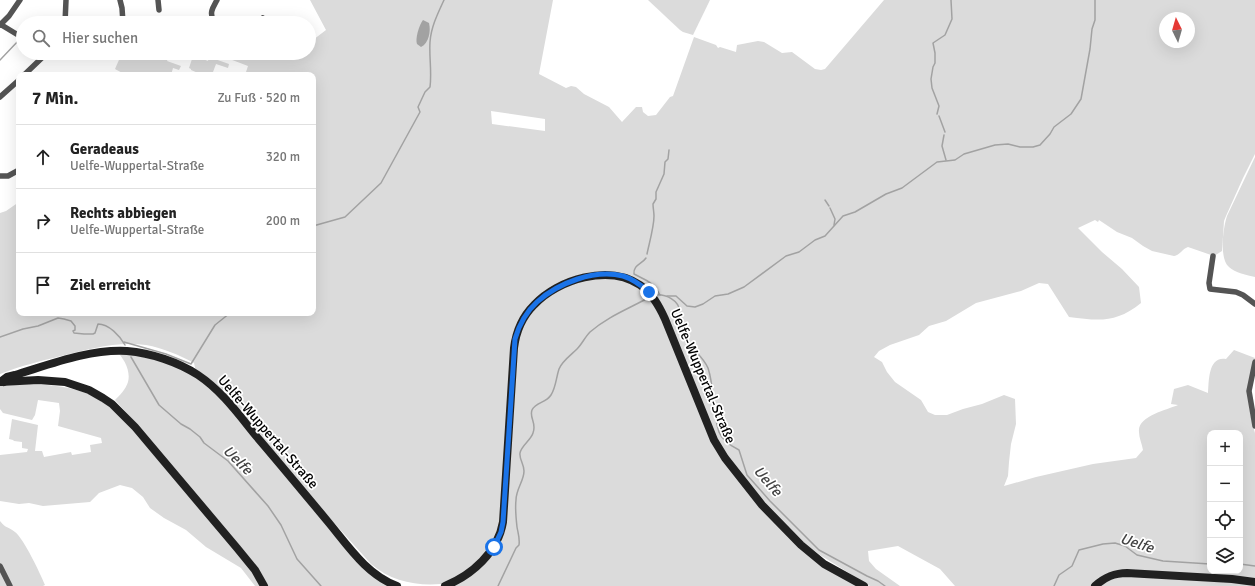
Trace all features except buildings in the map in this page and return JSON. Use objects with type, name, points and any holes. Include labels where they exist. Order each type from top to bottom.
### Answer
[{"type":"main road","name":"Uelfe-Wuppertal-Straße","points":[[445,586],[466,576],[481,562],[494,547],[501,532],[515,339],[521,323],[526,314],[537,302],[557,288],[589,276],[612,274],[629,278],[640,284],[649,292],[657,304],[665,319],[714,440],[725,458],[762,505],[801,545],[824,564],[864,586]]},
{"type":"main road","name":"Uelfe-Wuppertal-Straße","points":[[2,382],[7,377],[84,355],[105,352],[128,351],[149,354],[188,369],[198,375],[217,391],[364,564],[382,579],[397,586]]},
{"type":"main road","points":[[2,382],[38,380],[65,382],[89,390],[112,404],[135,427],[250,563],[264,586]]},
{"type":"main road","points":[[1095,586],[1111,575],[1127,573],[1232,579],[1255,582]]},
{"type":"street","points":[[16,34],[0,24],[20,0]]},
{"type":"street","points":[[65,16],[66,0]]},
{"type":"street","points":[[120,0],[122,16]]},
{"type":"street","points":[[158,0],[159,10]]},
{"type":"street","points":[[212,16],[212,11],[217,0]]},
{"type":"street","points":[[27,72],[38,60]]},
{"type":"street","points":[[0,97],[16,84]]},
{"type":"street","points":[[0,176],[10,175],[16,172]]},
{"type":"street","points":[[1214,256],[1208,283],[1210,289],[1236,292],[1255,304]]},
{"type":"street","points":[[1255,362],[1249,392],[1255,426]]},
{"type":"street","points":[[0,566],[10,586]]},
{"type":"shaded area","points":[[310,0],[553,0],[539,74],[566,88],[571,86],[576,87],[584,94],[609,107],[622,122],[636,107],[642,107],[643,112],[648,116],[656,115],[670,97],[673,96],[694,37],[716,45],[718,48],[720,47],[736,52],[737,45],[758,41],[764,42],[782,53],[792,52],[815,69],[821,70],[825,69],[884,0],[1255,0],[1255,154],[1224,221],[1222,251],[1214,256],[1188,247],[1174,256],[1152,251],[1132,238],[1117,232],[1099,220],[1098,222],[1095,220],[1078,228],[1139,287],[1141,303],[1132,310],[1115,317],[1099,320],[1069,317],[1048,284],[1039,283],[1021,291],[976,303],[946,321],[929,326],[919,335],[890,345],[879,351],[874,357],[882,362],[887,372],[895,382],[921,400],[928,412],[935,415],[947,415],[982,404],[1004,395],[1015,399],[1016,424],[1011,444],[1008,476],[1004,486],[1093,464],[1136,458],[1143,450],[1139,434],[1140,426],[1154,414],[1178,405],[1171,404],[1174,389],[1188,385],[1208,393],[1209,376],[1216,361],[1226,359],[1234,350],[1255,358],[1250,376],[1249,398],[1251,419],[1255,433],[1255,581],[1232,578],[1120,572],[1106,577],[1094,586],[955,586],[940,569],[898,546],[868,551],[869,561],[876,569],[900,586],[870,586],[820,555],[789,532],[763,504],[729,462],[713,436],[690,379],[693,378],[688,371],[668,326],[714,440],[725,458],[762,505],[801,545],[824,564],[864,586],[445,586],[465,576],[482,562],[496,544],[500,533],[503,522],[514,348],[521,323],[536,303],[545,295],[568,283],[580,279],[610,274],[624,277],[640,284],[634,279],[619,273],[586,273],[553,287],[537,298],[520,320],[516,330],[512,350],[503,510],[500,531],[497,540],[477,564],[450,581],[441,584],[422,584],[404,581],[387,575],[371,564],[311,497],[249,421],[215,386],[196,372],[194,363],[183,357],[152,346],[124,344],[93,348],[23,366],[0,374],[0,213],[16,204],[16,316],[316,316],[316,72],[246,72],[248,66],[232,60],[316,60],[316,38],[326,30]],"holes":[[[491,111],[545,119],[545,131],[492,124]]]},
{"type":"shaded area","points":[[648,0],[710,0],[693,35],[680,30]]},
{"type":"shaded area","points":[[423,20],[429,23],[430,30],[428,40],[421,47],[417,44],[417,39],[419,28]]},
{"type":"shaded area","points":[[119,60],[167,60],[181,66],[179,70],[173,68],[172,72],[120,72],[115,69]]},
{"type":"shaded area","points":[[192,60],[218,60],[229,64],[228,68],[216,64],[213,72],[196,72],[189,68]]},
{"type":"shaded area","points":[[1255,157],[1255,277],[1245,275],[1229,267],[1224,257],[1223,243],[1224,228],[1227,216]]},
{"type":"shaded area","points":[[116,351],[149,355],[205,380],[364,564],[397,586],[268,586],[259,569],[250,558],[115,400],[126,387],[129,378],[128,369],[122,357]]},
{"type":"shaded area","points":[[29,384],[56,386],[78,390],[89,394],[110,407],[121,417],[247,563],[260,586],[255,586],[241,568],[206,547],[186,530],[164,518],[150,508],[143,497],[132,488],[120,485],[99,493],[90,502],[43,506],[29,503],[19,504],[0,501],[0,455],[27,452],[28,449],[22,448],[22,442],[9,439],[12,419],[38,425],[35,451],[42,451],[44,457],[71,452],[72,455],[91,452],[90,445],[102,443],[101,438],[58,426],[60,411],[59,403],[38,400],[35,415],[32,420],[3,413],[0,409],[0,386]]},
{"type":"shaded area","points":[[0,521],[19,536],[36,565],[45,585],[0,586]]},
{"type":"shaded area","points":[[1111,575],[1255,582],[1255,586],[1095,586]]},
{"type":"waterway","points":[[316,225],[345,217],[381,183],[420,112],[418,107],[425,92],[430,87],[431,36],[435,20],[444,0]]},
{"type":"waterway","points":[[937,114],[939,106],[932,88],[931,79],[935,63],[933,43],[945,35],[952,19],[951,0]]},
{"type":"waterway","points":[[667,296],[676,296],[687,306],[695,307],[703,304],[715,296],[728,294],[744,287],[786,256],[799,252],[815,240],[825,236],[843,216],[855,212],[886,194],[902,188],[937,162],[955,160],[964,154],[995,145],[1008,144],[1020,147],[1033,147],[1040,145],[1054,127],[1071,114],[1081,99],[1092,29],[1095,20],[1095,0]]},
{"type":"waterway","points":[[0,60],[16,43]]},
{"type":"waterway","points":[[939,116],[945,132]]},
{"type":"waterway","points":[[944,135],[942,146],[946,160]]},
{"type":"waterway","points":[[647,254],[654,220],[653,204],[656,199],[656,192],[664,174],[665,162],[668,159],[669,150]]},
{"type":"waterway","points":[[825,200],[829,206]]},
{"type":"waterway","points":[[830,208],[835,219],[834,225]]},
{"type":"waterway","points":[[646,258],[636,267],[634,274],[652,284],[660,295]]},
{"type":"waterway","name":"Uelfe","points":[[655,295],[667,297],[675,301],[677,304],[679,308],[681,326],[686,339],[708,368],[712,384],[715,417],[719,432],[722,438],[739,450],[747,475],[770,501],[819,550],[885,586]]},
{"type":"waterway","name":"Uelfe","points":[[498,586],[516,548],[519,545],[516,517],[516,496],[524,471],[520,453],[533,433],[534,426],[531,416],[532,410],[536,405],[549,398],[554,389],[560,366],[579,347],[590,332],[611,318],[648,298]]},
{"type":"waterway","points":[[124,342],[166,354],[191,364],[215,325],[226,316]]},
{"type":"waterway","name":"Uelfe","points":[[0,337],[23,329],[38,326],[58,318],[71,321],[75,326],[75,330],[73,331],[74,333],[93,334],[95,333],[98,324],[106,326],[117,334],[125,345]]},
{"type":"waterway","name":"Uelfe","points":[[131,357],[159,405],[228,461],[268,506],[281,525],[297,559],[321,586]]},
{"type":"waterway","name":"Uelfe","points":[[1054,586],[1059,575],[1072,566],[1079,550],[1103,544],[1115,543],[1125,546],[1137,555],[1163,561],[1207,564]]},
{"type":"waterway","name":"Uelfe","points":[[1243,564],[1255,566]]},
{"type":"route","points":[[494,547],[501,532],[503,522],[515,339],[523,319],[537,302],[552,291],[561,286],[589,276],[603,274],[623,276],[640,284],[649,292]]}]
